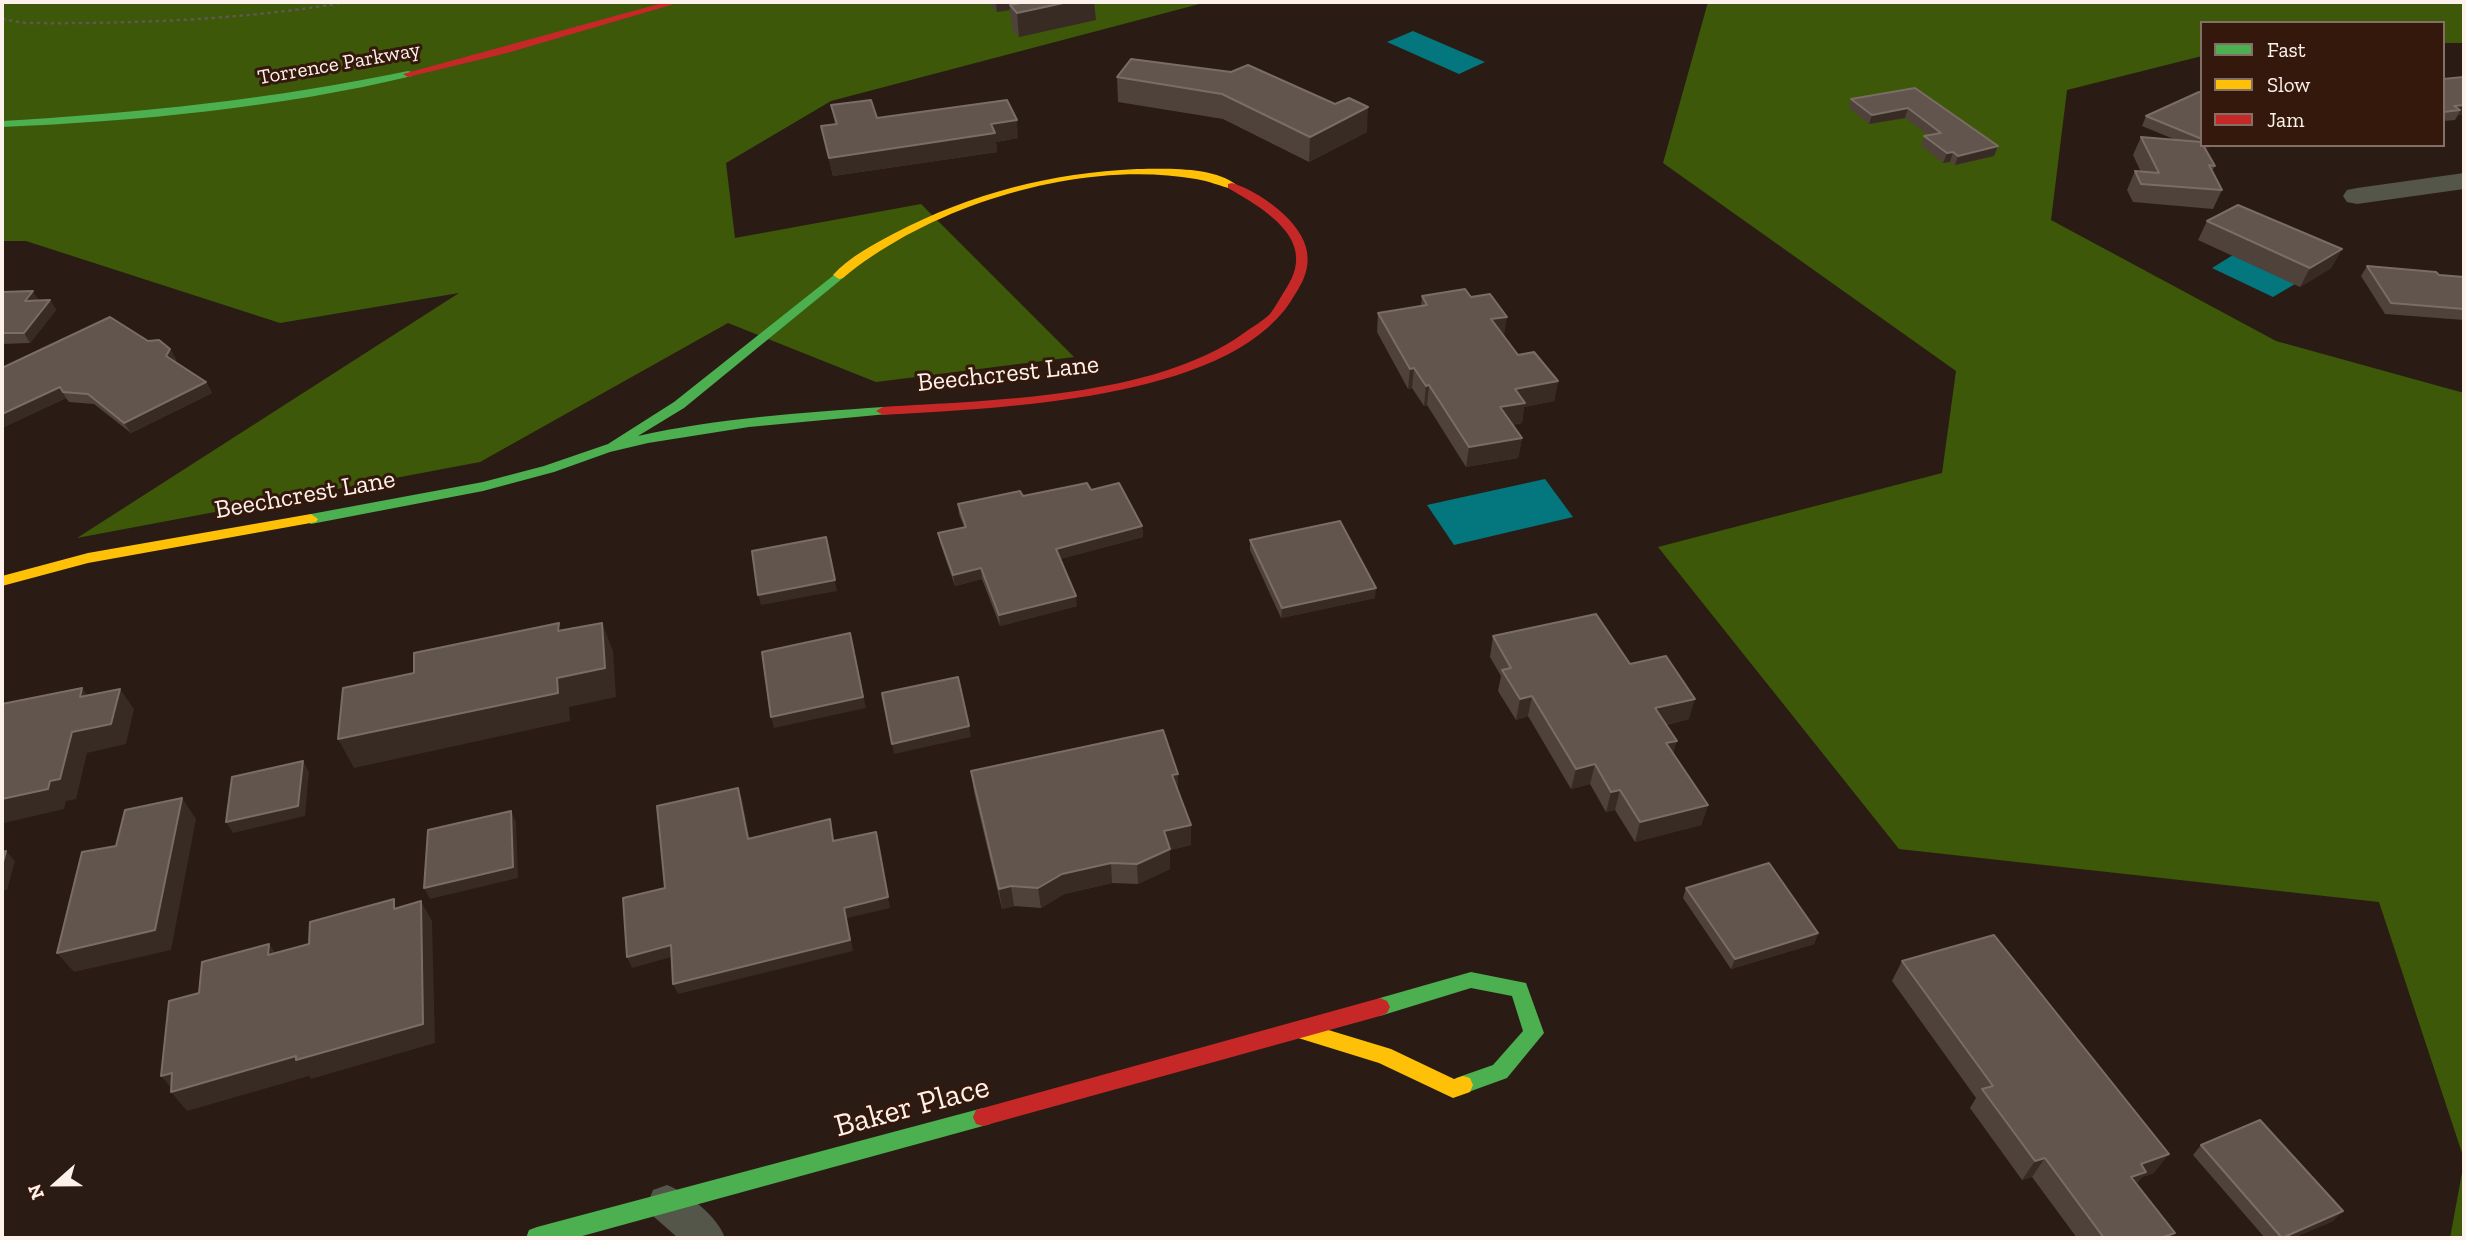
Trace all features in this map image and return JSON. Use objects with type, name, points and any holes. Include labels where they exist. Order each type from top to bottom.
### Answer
[{"type":"street","name":"Torrence Parkway","points":[[2,124],[184,110],[310,92],[487,56],[676,2]]},
{"type":"street","name":"Beechcrest Lane","points":[[2,581],[88,558],[462,492],[541,472],[613,446],[774,419],[1034,401],[1108,389],[1219,355],[1252,337],[1277,316],[1294,293],[1302,270],[1301,247],[1292,228],[1274,209],[1229,184],[1200,175],[1161,172],[1102,173],[1044,180],[989,195],[954,208],[891,239],[848,267],[799,310],[678,405],[613,446]]},
{"type":"street","points":[[2357,196],[2464,181]]},
{"type":"street","name":"Baker Place","points":[[537,1238],[1302,1031],[1471,980],[1518,989],[1534,1033],[1500,1072],[1453,1088],[1384,1055],[1302,1031]]},
{"type":"lane","points":[[667,1203],[706,1238]]},
{"type":"path","points":[[2,19],[25,23],[169,23],[270,14],[348,2]]},
{"type":"green space","points":[[2,2],[1207,2],[831,101],[726,163],[735,238],[921,204],[1074,357],[876,382],[728,323],[480,462],[77,538],[459,293],[280,323],[26,241],[2,241]]},
{"type":"green space","points":[[1708,2],[2464,2],[2464,43],[2445,43],[2445,21],[2200,21],[2200,57],[2067,90],[2051,220],[2276,341],[2464,393],[2464,1159],[2379,902],[1899,849],[1658,547],[1942,473],[1956,371],[1663,163]]},
{"type":"green space","points":[[2464,1162],[2464,1238],[2450,1238]]},
{"type":"water","points":[[1413,31],[1485,62],[1459,74],[1387,42]]},
{"type":"water","points":[[2233,255],[2295,284],[2273,297],[2212,268]]},
{"type":"water","points":[[1545,479],[1573,517],[1454,545],[1427,505]]},
{"type":"building","points":[[1026,2],[1068,2],[1017,13],[1010,5]]},
{"type":"building","points":[[1131,59],[1231,72],[1248,65],[1335,104],[1349,98],[1368,107],[1310,137],[1222,94],[1117,77]]},
{"type":"building","points":[[2464,77],[2464,105],[2454,106],[2460,110],[2445,112],[2445,79]]},
{"type":"building","points":[[1915,88],[1998,146],[1958,156],[1953,152],[1947,153],[1924,136],[1941,133],[1908,108],[1872,115],[1851,99]]},
{"type":"building","points":[[2199,92],[2200,92],[2200,138],[2146,116]]},
{"type":"building","points":[[871,100],[877,118],[1007,100],[1017,120],[991,124],[995,133],[829,158],[821,126],[837,124],[831,105]]},
{"type":"building","points":[[2141,137],[2200,142],[2200,147],[2204,147],[2215,166],[2209,165],[2222,190],[2141,184],[2135,171],[2159,173]]},
{"type":"building","points":[[2238,205],[2342,249],[2310,268],[2207,221]]},
{"type":"building","points":[[2367,266],[2464,277],[2464,309],[2391,303]]},
{"type":"building","points":[[1465,289],[1471,297],[1490,294],[1507,317],[1491,319],[1518,355],[1534,352],[1558,381],[1515,389],[1525,403],[1500,407],[1522,438],[1469,447],[1429,385],[1426,386],[1414,368],[1410,369],[1378,313],[1427,305],[1422,296]]},
{"type":"building","points":[[33,291],[25,301],[50,300],[24,333],[2,333],[2,292]]},
{"type":"building","points":[[110,317],[148,341],[159,340],[170,349],[166,356],[206,382],[124,423],[88,394],[63,392],[60,387],[2,414],[2,368]]},
{"type":"building","points":[[1087,483],[1091,490],[1119,483],[1142,526],[1056,549],[1076,596],[999,615],[981,568],[953,575],[938,533],[966,527],[958,504],[1020,491],[1023,496]]},
{"type":"building","points":[[1340,521],[1376,588],[1282,608],[1250,540]]},
{"type":"building","points":[[826,537],[835,580],[758,595],[752,551]]},
{"type":"building","points":[[1596,614],[1630,664],[1666,656],[1695,699],[1655,708],[1677,741],[1666,743],[1708,805],[1640,822],[1620,790],[1611,792],[1595,764],[1576,769],[1532,696],[1520,699],[1502,670],[1511,668],[1493,636]]},
{"type":"building","points":[[559,623],[558,631],[602,623],[605,668],[557,678],[558,693],[338,739],[343,688],[414,673],[414,653]]},
{"type":"building","points":[[850,633],[863,697],[771,717],[762,652]]},
{"type":"building","points":[[958,677],[969,726],[892,744],[882,693]]},
{"type":"building","points":[[82,688],[80,697],[120,689],[111,724],[72,732],[60,779],[50,781],[48,789],[2,799],[2,704]]},
{"type":"building","points":[[1163,730],[1178,774],[1172,775],[1191,825],[1164,831],[1170,849],[1137,864],[1111,863],[1062,874],[1038,888],[1011,886],[999,889],[971,771]]},
{"type":"building","points":[[303,761],[298,806],[226,822],[232,777]]},
{"type":"building","points":[[738,788],[748,839],[830,819],[833,841],[876,832],[888,897],[844,908],[850,940],[673,984],[671,945],[627,957],[623,898],[665,888],[657,806]]},
{"type":"building","points":[[182,798],[155,930],[57,953],[82,852],[116,846],[125,810]]},
{"type":"building","points":[[511,811],[513,867],[424,888],[428,830]]},
{"type":"building","points":[[1769,863],[1818,933],[1735,959],[1686,888]]},
{"type":"building","points":[[394,899],[394,909],[421,901],[423,1024],[296,1060],[296,1056],[171,1092],[172,1073],[161,1076],[169,1001],[199,993],[202,962],[269,944],[268,955],[309,944],[310,922]]},
{"type":"building","points":[[1994,935],[2169,1154],[2141,1164],[2146,1172],[2131,1177],[2175,1233],[2160,1238],[2104,1238],[2045,1158],[2035,1161],[1982,1089],[1993,1086],[1902,961]]},
{"type":"building","points":[[2260,1120],[2343,1211],[2282,1238],[2201,1145]]},
{"type":"traffic: fast","points":[[2,124],[206,108],[308,93],[408,74]]},
{"type":"traffic: fast","points":[[613,446],[679,405],[839,275]]},
{"type":"traffic: fast","points":[[311,519],[483,487],[648,438],[749,423],[883,411]]},
{"type":"traffic: fast","points":[[1380,1007],[1471,980],[1519,989],[1534,1033],[1500,1072],[1463,1085]]},
{"type":"traffic: fast","points":[[537,1238],[983,1117]]},
{"type":"traffic: slow","points":[[839,275],[876,248],[943,214],[1023,187],[1078,176],[1137,172],[1197,175],[1232,186]]},
{"type":"traffic: slow","points":[[2,581],[88,558],[311,519]]},
{"type":"traffic: slow","points":[[1302,1031],[1384,1055],[1453,1089],[1463,1085]]},
{"type":"traffic: jam","points":[[408,74],[503,51],[676,2]]},
{"type":"traffic: jam","points":[[883,411],[987,404],[1115,387],[1177,371],[1231,348],[1273,318],[1299,278],[1302,261],[1300,246],[1285,221],[1232,186]]},
{"type":"traffic: jam","points":[[983,1117],[1380,1007]]}]
